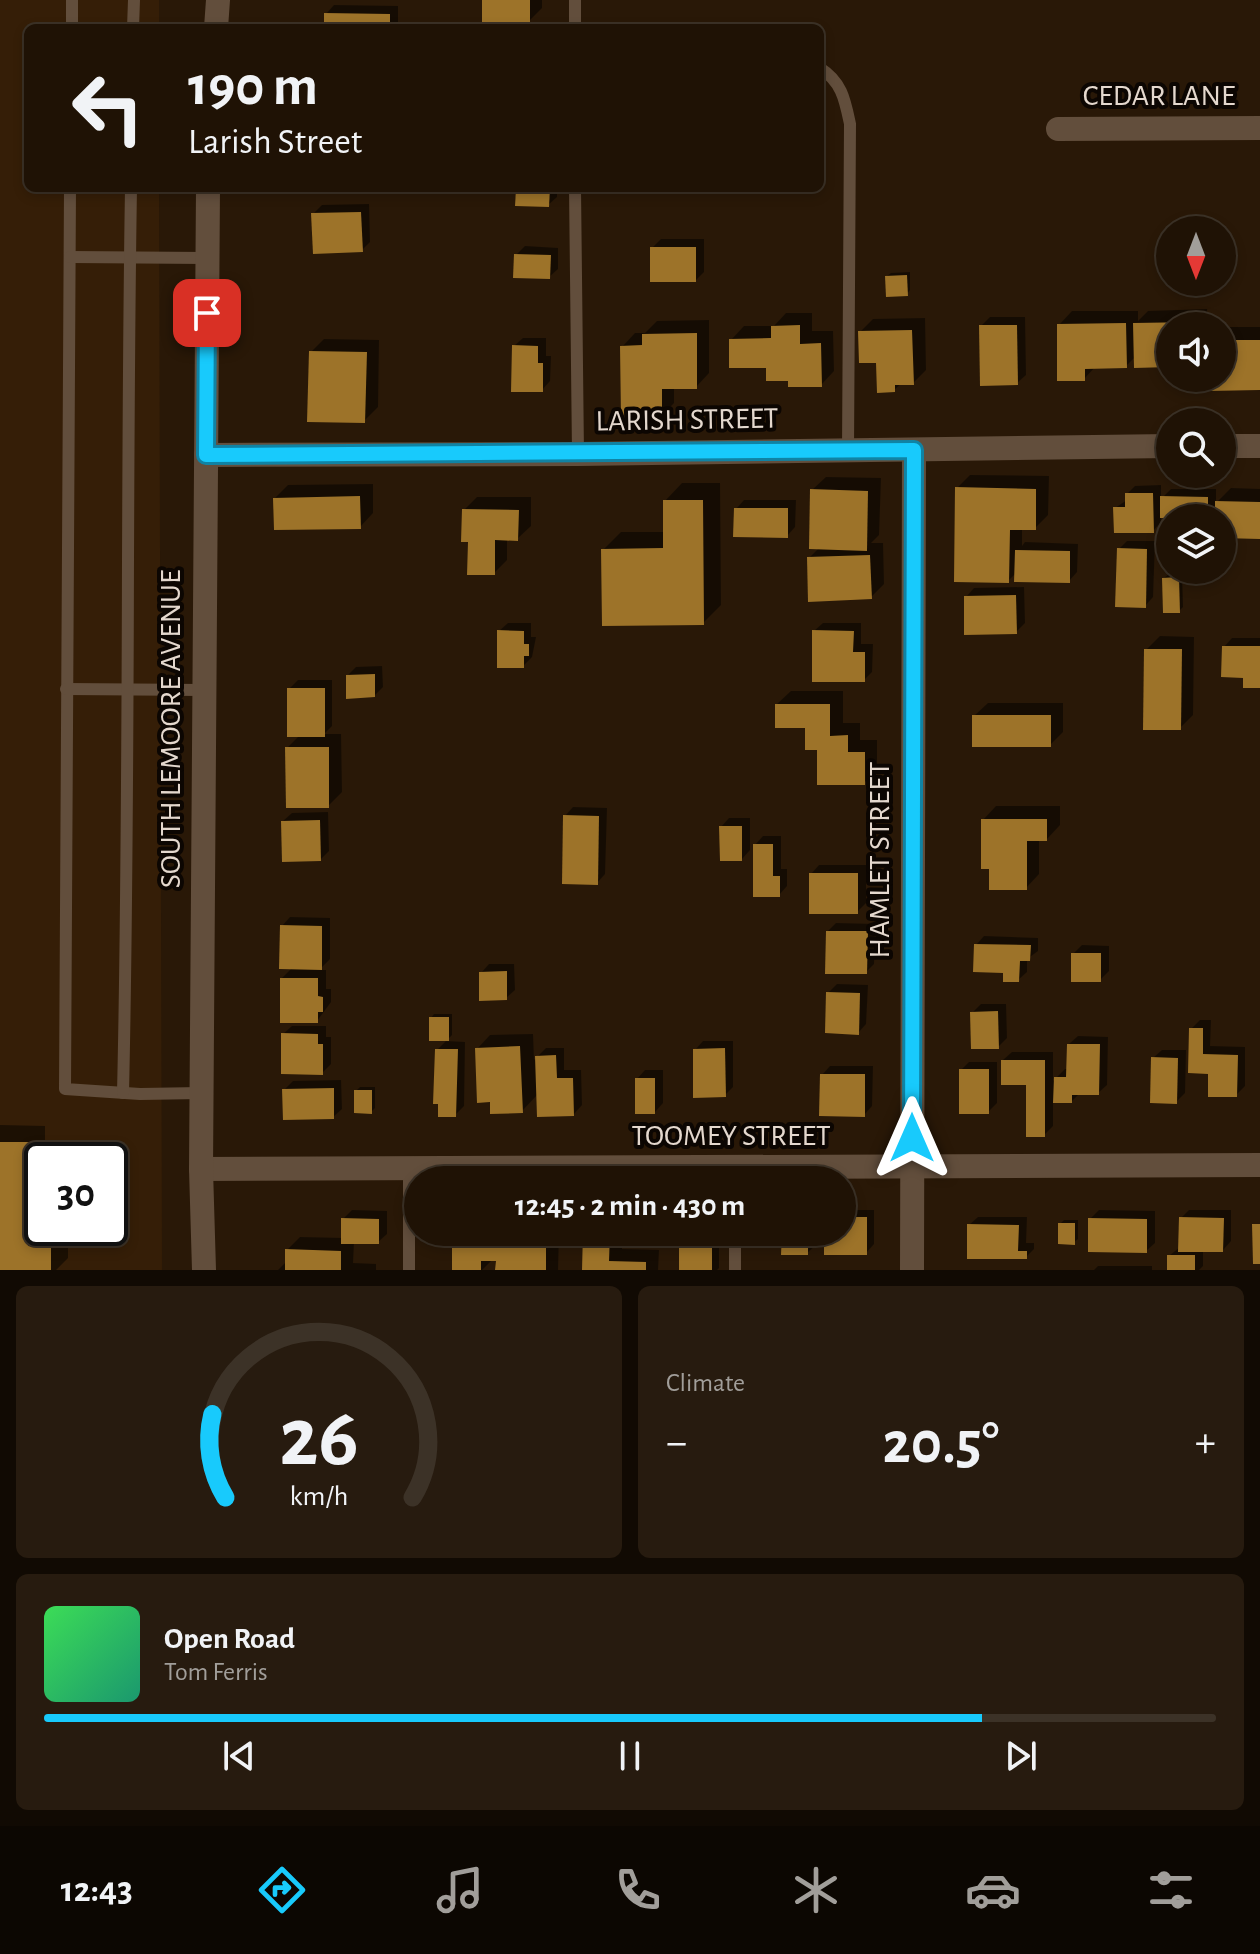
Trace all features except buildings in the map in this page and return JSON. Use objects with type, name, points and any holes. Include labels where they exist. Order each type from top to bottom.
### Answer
[{"type":"street","points":[[216,24],[218,0]]},
{"type":"street","name":"CEDAR LANE","points":[[1058,129],[1260,128]]},
{"type":"street","name":"SOUTH LEMOORE AVENUE","points":[[204,1270],[201,1093],[208,192]]},
{"type":"street","name":"LARISH STREET","points":[[206,455],[578,454],[1156,446]]},
{"type":"street","points":[[1236,446],[1260,446]]},
{"type":"street","name":"HAMLET STREET","points":[[912,1270],[914,450]]},
{"type":"street","name":"TOOMEY STREET","points":[[856,1170],[1260,1165]]},
{"type":"street","name":"TOOMEY STREET","points":[[201,1169],[404,1167]]},
{"type":"lane","points":[[72,0],[72,24]]},
{"type":"lane","points":[[133,24],[134,0]]},
{"type":"lane","points":[[575,0],[575,24]]},
{"type":"lane","points":[[824,70],[833,76],[844,95],[850,124],[848,450]]},
{"type":"lane","points":[[70,192],[65,1089],[201,1093]]},
{"type":"lane","points":[[123,1093],[129,863],[127,690],[131,192]]},
{"type":"lane","points":[[575,192],[578,454]]},
{"type":"lane","points":[[70,257],[207,258]]},
{"type":"lane","points":[[66,689],[203,690]]},
{"type":"lane","points":[[409,1246],[409,1270]]},
{"type":"lane","points":[[735,1246],[735,1270]]},
{"type":"shaded area","points":[[0,0],[159,0],[159,24],[24,24],[24,192],[159,192],[162,1270],[0,1270]]},
{"type":"route","points":[[207,313],[206,455],[914,450],[912,1138]]}]
